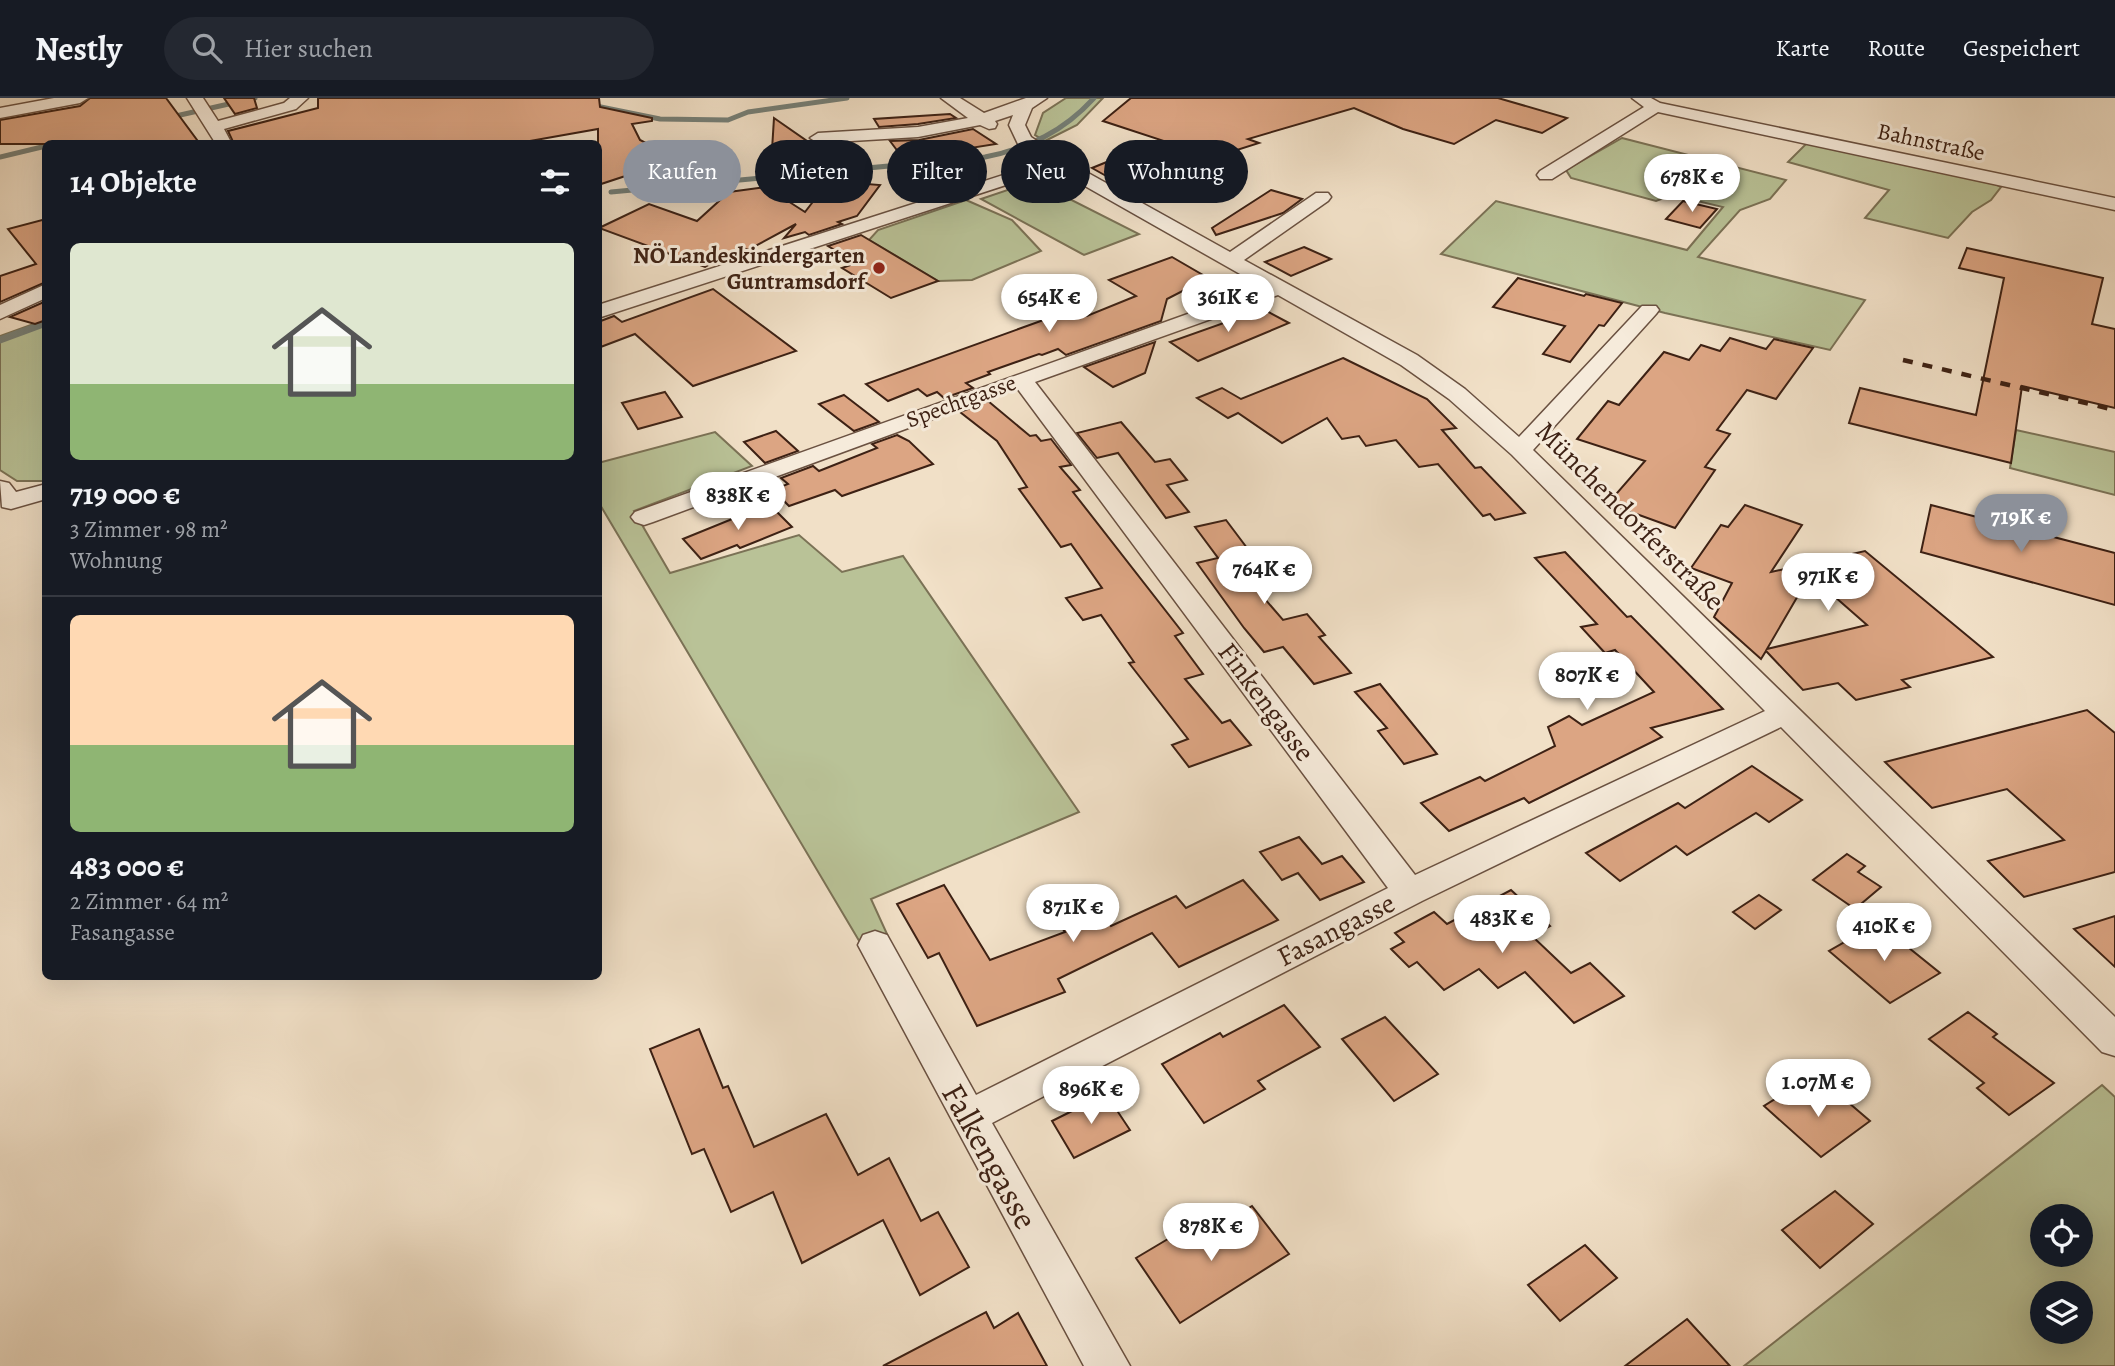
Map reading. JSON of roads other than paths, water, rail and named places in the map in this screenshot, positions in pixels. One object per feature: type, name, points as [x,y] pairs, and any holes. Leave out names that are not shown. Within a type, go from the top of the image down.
[{"type":"street","points":[[0,113],[80,98]]},
{"type":"street","points":[[220,125],[290,106],[300,98]]},
{"type":"street","name":"Münchendorferstraße","points":[[949,98],[981,120],[1022,140]]},
{"type":"street","points":[[818,138],[918,132],[981,120],[1032,102]]},
{"type":"street","points":[[1029,140],[1017,125],[1032,102]]},
{"type":"street","points":[[1546,175],[1648,103]]},
{"type":"street","name":"Bahnstraße","points":[[1648,103],[2115,204]]},
{"type":"street","points":[[200,106],[220,125],[223,140]]},
{"type":"street","points":[[602,310],[1001,159]]},
{"type":"street","name":"Münchendorferstraße","points":[[1090,178],[1409,360],[1457,394],[1520,450],[2115,1041]]},
{"type":"street","points":[[1231,260],[1322,197]]},
{"type":"street","name":"Spechtgasse","points":[[644,517],[1279,288]]},
{"type":"street","points":[[0,313],[42,292]]},
{"type":"street","points":[[1520,450],[1649,310]]},
{"type":"street","name":"Finkengasse","points":[[1021,379],[1410,892]]},
{"type":"street","points":[[6,495],[42,491]]},
{"type":"street","name":"Fasangasse","points":[[968,1118],[1410,892],[1785,713]]},
{"type":"street","name":"Falkengasse","points":[[875,944],[968,1118],[1108,1366]]},
{"type":"waterway","points":[[167,118],[255,98]]},
{"type":"waterway","points":[[579,98],[591,105],[660,119],[728,120],[748,112],[847,98]]},
{"type":"waterway","points":[[611,192],[985,157],[1016,149],[1058,129],[1094,98]]},
{"type":"waterway","points":[[0,157],[42,147]]},
{"type":"waterway","points":[[0,340],[42,324]]},
{"type":"railway","points":[[1903,360],[2115,410]]},
{"type":"place","name":"NÖ Landeskindergarten Guntramsdorf","points":[[879,268]]}]
